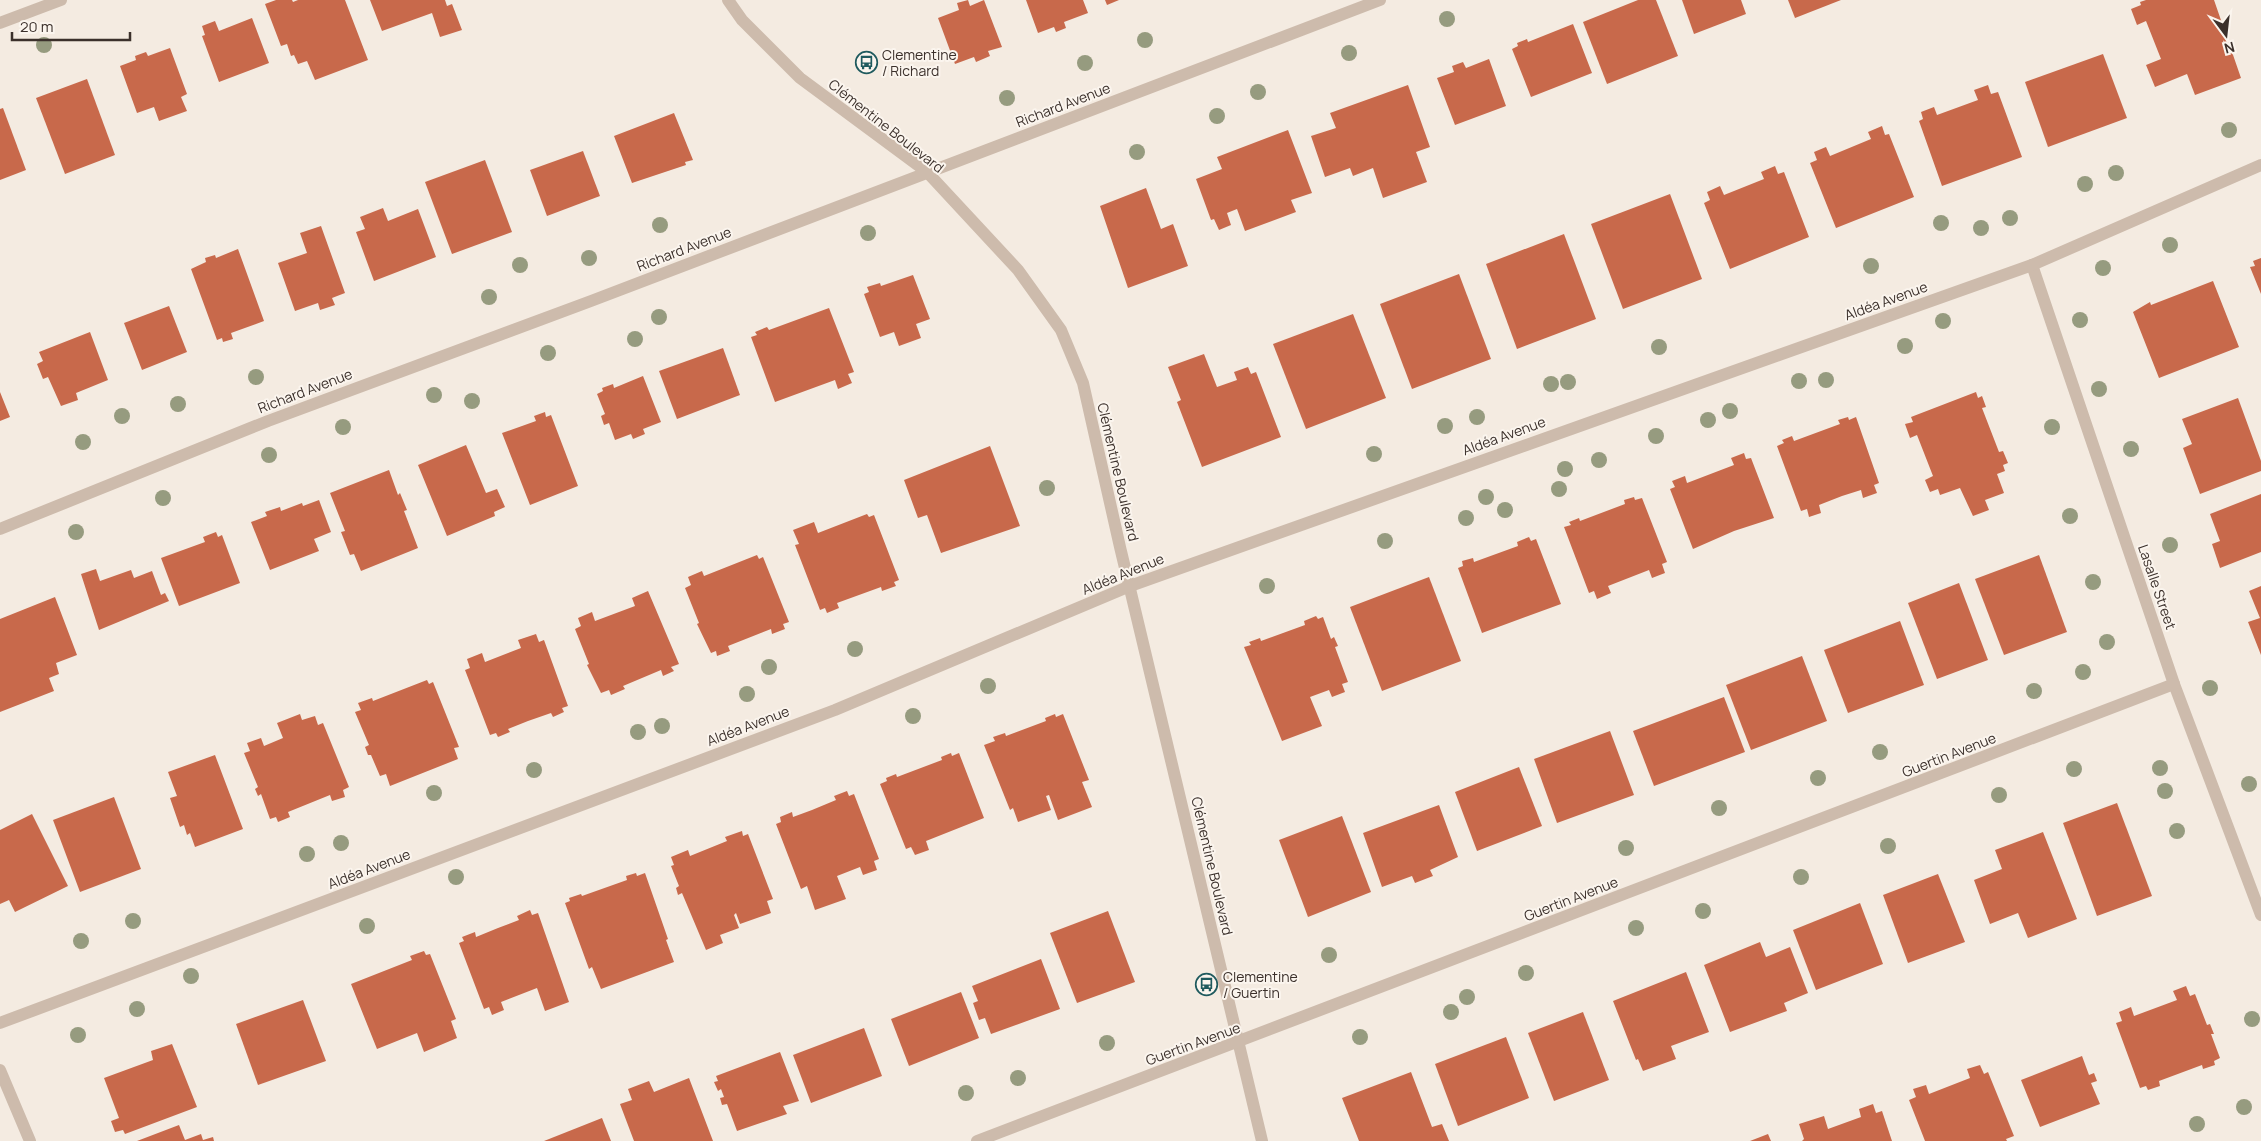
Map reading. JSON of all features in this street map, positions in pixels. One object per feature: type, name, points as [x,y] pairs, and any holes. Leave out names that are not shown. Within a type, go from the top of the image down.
[{"type":"street","points":[[0,23],[61,0]]},
{"type":"street","name":"Clémentine Boulevard","points":[[728,0],[742,20],[800,78],[927,172],[1018,270],[1061,330],[1083,383],[1262,1141]]},
{"type":"street","name":"Richard Avenue","points":[[0,529],[268,421],[1380,0]]},
{"type":"street","name":"Aldéa Avenue","points":[[0,1023],[835,710],[1130,586],[2032,265],[2261,165]]},
{"type":"street","name":"Lasalle Street","points":[[2032,265],[2174,684],[2261,915]]},
{"type":"street","name":"Guertin Avenue","points":[[978,1141],[2174,684]]},
{"type":"street","points":[[0,1070],[30,1141]]},
{"type":"building","points":[[276,0],[292,0],[293,2],[298,0],[345,0],[368,60],[315,80],[307,61],[298,64],[294,55],[291,56],[287,44],[281,46],[265,4]]},
{"type":"building","points":[[370,0],[445,0],[447,6],[452,4],[462,30],[440,37],[432,13],[382,31]]},
{"type":"building","points":[[968,0],[970,6],[984,0],[1002,47],[988,51],[990,56],[976,62],[974,57],[955,64],[938,18],[959,10],[957,3]]},
{"type":"building","points":[[1026,0],[1083,0],[1088,13],[1064,22],[1066,28],[1056,32],[1054,27],[1038,33]]},
{"type":"building","points":[[1105,0],[1119,0],[1107,5]]},
{"type":"building","points":[[1638,0],[1656,0],[1678,56],[1607,84],[1583,22]]},
{"type":"building","points":[[1682,0],[1741,0],[1746,14],[1694,34]]},
{"type":"building","points":[[1788,0],[1841,0],[1795,18]]},
{"type":"building","points":[[2146,0],[2214,0],[2241,78],[2195,95],[2187,74],[2155,87],[2146,65],[2161,59],[2146,21],[2137,25],[2131,9],[2141,5],[2140,2]]},
{"type":"building","points":[[252,18],[269,63],[219,82],[202,36],[205,35],[202,26],[215,21],[219,31]]},
{"type":"building","points":[[1573,24],[1592,73],[1531,97],[1512,49],[1518,46],[1517,43],[1527,39],[1528,42]]},
{"type":"building","points":[[170,48],[187,94],[181,97],[187,111],[159,121],[154,107],[137,113],[120,66],[136,60],[135,56],[146,52],[148,56]]},
{"type":"building","points":[[2103,54],[2127,118],[2048,147],[2025,82]]},
{"type":"building","points":[[1489,59],[1506,106],[1455,125],[1437,78],[1454,72],[1452,66],[1463,62],[1466,68]]},
{"type":"building","points":[[87,79],[115,155],[65,174],[36,98]]},
{"type":"building","points":[[1408,85],[1430,147],[1416,152],[1427,182],[1383,198],[1373,168],[1353,176],[1350,168],[1325,177],[1311,136],[1336,128],[1330,113]]},
{"type":"building","points":[[1988,85],[1991,94],[1998,92],[2022,157],[1942,186],[1919,121],[1923,119],[1921,112],[1934,107],[1937,115],[1978,100],[1974,90]]},
{"type":"building","points":[[3,108],[26,170],[0,180],[0,109]]},
{"type":"building","points":[[674,113],[693,160],[685,162],[686,165],[632,183],[614,136]]},
{"type":"building","points":[[1882,126],[1885,135],[1889,134],[1914,197],[1836,228],[1810,163],[1817,160],[1814,152],[1826,147],[1830,156],[1871,139],[1868,132]]},
{"type":"building","points":[[1288,130],[1312,193],[1291,200],[1296,212],[1245,231],[1237,209],[1227,213],[1231,225],[1219,230],[1214,219],[1211,220],[1196,179],[1222,169],[1217,157]]},
{"type":"building","points":[[583,151],[600,196],[547,216],[530,170]]},
{"type":"building","points":[[485,160],[512,232],[452,254],[425,182]]},
{"type":"building","points":[[1775,166],[1778,174],[1784,172],[1809,237],[1730,269],[1704,203],[1710,200],[1707,192],[1720,186],[1724,195],[1764,179],[1761,172]]},
{"type":"building","points":[[1146,188],[1161,229],[1173,224],[1188,266],[1128,288],[1100,206]]},
{"type":"building","points":[[1670,194],[1702,279],[1623,309],[1591,224]]},
{"type":"building","points":[[383,208],[388,221],[418,209],[436,257],[374,281],[356,232],[365,229],[360,217]]},
{"type":"building","points":[[321,226],[345,293],[332,298],[335,305],[320,310],[318,303],[295,311],[278,263],[307,253],[300,233]]},
{"type":"building","points":[[1564,234],[1596,319],[1517,349],[1486,264]]},
{"type":"building","points":[[238,249],[264,321],[231,333],[233,339],[223,342],[222,338],[217,340],[191,269],[206,262],[205,258],[215,255],[216,258]]},
{"type":"building","points":[[2261,258],[2261,294],[2250,267],[2255,266],[2253,261]]},
{"type":"building","points":[[1459,274],[1491,359],[1412,389],[1380,304]]},
{"type":"building","points":[[913,275],[930,319],[916,324],[921,338],[899,346],[894,332],[880,337],[864,294],[869,292],[867,287],[880,283],[881,286]]},
{"type":"building","points":[[2213,281],[2239,347],[2159,378],[2133,312],[2150,302],[2151,305]]},
{"type":"building","points":[[169,306],[187,352],[142,370],[124,323]]},
{"type":"building","points":[[829,308],[854,372],[848,374],[852,383],[838,389],[835,380],[775,402],[751,337],[757,335],[755,332],[767,327],[769,330]]},
{"type":"building","points":[[1353,314],[1386,398],[1306,429],[1273,344]]},
{"type":"building","points":[[90,332],[108,380],[76,393],[78,400],[61,406],[48,377],[43,379],[37,364],[43,361],[39,352]]},
{"type":"building","points":[[723,348],[740,395],[677,419],[659,371]]},
{"type":"building","points":[[1204,354],[1217,387],[1237,380],[1234,372],[1248,367],[1251,374],[1256,372],[1281,437],[1202,467],[1177,402],[1181,400],[1168,367]]},
{"type":"building","points":[[643,376],[661,422],[643,429],[645,434],[633,439],[631,434],[615,440],[609,423],[604,425],[601,416],[605,414],[597,394],[603,391],[602,388],[613,384],[614,388]]},
{"type":"building","points":[[0,392],[10,417],[0,421]]},
{"type":"building","points":[[1976,392],[1978,398],[1982,396],[1986,407],[1982,408],[1999,452],[2003,451],[2008,463],[2003,465],[2005,471],[1997,474],[2004,493],[1985,500],[1989,510],[1973,516],[1960,488],[1940,495],[1938,489],[1930,492],[1925,480],[1933,476],[1917,435],[1910,438],[1905,424],[1913,422],[1911,417]]},
{"type":"building","points":[[2238,398],[2261,461],[2261,471],[2200,494],[2183,448],[2192,444],[2182,419]]},
{"type":"building","points":[[545,412],[546,417],[551,415],[578,486],[530,505],[502,433],[536,421],[534,416]]},
{"type":"building","points":[[1848,417],[1849,420],[1856,417],[1879,483],[1874,485],[1877,493],[1863,498],[1861,490],[1842,496],[1819,505],[1821,513],[1809,517],[1807,509],[1801,511],[1777,446],[1784,443],[1782,440],[1792,436],[1794,441],[1840,424],[1838,420]]},
{"type":"building","points":[[466,445],[486,493],[497,489],[505,507],[494,512],[495,516],[447,536],[418,465]]},
{"type":"building","points":[[990,446],[1020,526],[941,553],[927,515],[918,518],[904,480]]},
{"type":"building","points":[[1744,453],[1746,459],[1751,458],[1774,518],[1734,531],[1693,549],[1670,489],[1675,487],[1672,481],[1685,476],[1687,483],[1734,465],[1731,458]]},
{"type":"building","points":[[389,470],[398,495],[400,493],[407,510],[404,511],[418,548],[361,571],[354,554],[350,555],[341,532],[345,531],[330,493]]},
{"type":"building","points":[[2261,494],[2261,552],[2220,568],[2212,544],[2220,541],[2210,514]]},
{"type":"building","points":[[1634,497],[1635,500],[1642,498],[1667,562],[1662,564],[1665,573],[1652,578],[1649,570],[1608,586],[1611,593],[1597,599],[1594,591],[1589,593],[1564,527],[1571,525],[1569,522],[1579,518],[1580,521],[1625,504],[1624,500]]},
{"type":"building","points":[[319,500],[331,532],[314,539],[319,551],[270,570],[251,522],[267,516],[265,512],[280,507],[281,511],[302,503],[303,506]]},
{"type":"building","points":[[867,514],[869,517],[874,515],[899,580],[894,582],[896,586],[882,591],[881,587],[837,603],[839,608],[827,613],[825,608],[820,610],[795,545],[799,544],[793,530],[814,522],[818,533]]},
{"type":"building","points":[[216,532],[218,537],[222,535],[240,583],[179,606],[161,558],[205,542],[203,537]]},
{"type":"building","points":[[1529,537],[1531,541],[1536,539],[1561,604],[1482,633],[1458,568],[1463,566],[1462,561],[1473,558],[1474,562],[1518,546],[1517,542]]},
{"type":"building","points":[[757,555],[759,559],[763,557],[789,622],[783,624],[785,629],[772,634],[771,629],[728,646],[730,651],[717,656],[716,651],[711,653],[697,624],[699,623],[685,588],[691,585],[688,577],[702,571],[704,576]]},
{"type":"building","points":[[2039,555],[2067,632],[2004,655],[1975,579]]},
{"type":"building","points":[[96,569],[100,581],[131,570],[134,578],[152,571],[161,595],[165,593],[169,601],[99,630],[81,574]]},
{"type":"building","points":[[1429,577],[1461,661],[1382,691],[1350,607]]},
{"type":"building","points":[[1959,583],[1988,660],[1937,679],[1908,603]]},
{"type":"building","points":[[2261,586],[2261,655],[2248,622],[2260,618],[2249,591]]},
{"type":"building","points":[[648,591],[679,664],[671,667],[674,671],[663,676],[661,670],[623,686],[625,689],[611,695],[609,690],[601,693],[587,665],[589,664],[575,629],[581,626],[578,618],[592,612],[595,621],[635,606],[632,598]]},
{"type":"building","points":[[55,597],[77,655],[56,663],[59,674],[49,678],[54,691],[0,712],[0,619]]},
{"type":"building","points":[[1316,616],[1318,619],[1323,617],[1331,639],[1334,637],[1338,646],[1335,647],[1348,682],[1342,684],[1345,692],[1332,697],[1329,690],[1310,697],[1322,726],[1282,741],[1244,647],[1251,645],[1249,642],[1260,638],[1261,641],[1305,625],[1304,621]]},
{"type":"building","points":[[1900,621],[1924,685],[1848,713],[1824,650]]},
{"type":"building","points":[[536,634],[539,642],[544,640],[568,706],[562,708],[564,712],[553,717],[551,713],[508,729],[510,732],[498,737],[496,733],[490,735],[465,670],[470,668],[467,659],[482,653],[485,662],[521,648],[518,640]]},
{"type":"building","points":[[1802,656],[1827,721],[1751,750],[1726,685]]},
{"type":"building","points":[[427,680],[429,684],[433,682],[459,747],[454,748],[458,759],[390,786],[386,774],[380,776],[371,755],[368,755],[365,747],[369,745],[355,712],[361,710],[358,703],[372,698],[373,701]]},
{"type":"building","points":[[1724,697],[1745,752],[1654,786],[1633,731]]},
{"type":"building","points":[[300,714],[302,720],[315,716],[318,725],[323,723],[349,787],[343,790],[345,797],[332,801],[330,795],[288,812],[290,817],[278,822],[276,817],[270,819],[261,794],[258,796],[255,789],[258,787],[244,753],[250,751],[247,743],[261,738],[264,746],[283,738],[277,723]]},
{"type":"building","points":[[1055,714],[1056,717],[1063,714],[1089,780],[1082,782],[1092,807],[1058,820],[1049,795],[1046,796],[1051,810],[1018,822],[1013,808],[1010,810],[984,745],[995,741],[993,737],[1005,733],[1006,736],[1046,721],[1045,718]]},
{"type":"building","points":[[1610,731],[1634,795],[1557,823],[1534,759]]},
{"type":"building","points":[[951,753],[952,756],[959,753],[984,818],[926,841],[929,850],[915,855],[911,847],[906,849],[880,784],[887,781],[886,778],[896,774],[897,777],[942,760],[941,757]]},
{"type":"building","points":[[215,755],[243,829],[195,847],[190,833],[187,835],[184,825],[180,827],[170,798],[177,796],[168,772]]},
{"type":"building","points":[[1519,767],[1542,826],[1477,851],[1455,792]]},
{"type":"building","points":[[847,791],[849,796],[854,794],[879,859],[874,861],[877,870],[863,875],[860,867],[837,876],[846,899],[815,910],[807,886],[801,889],[776,824],[781,822],[780,817],[792,812],[793,817],[812,810],[836,800],[834,796]]},
{"type":"building","points":[[114,797],[141,869],[80,892],[53,820]]},
{"type":"building","points":[[2117,803],[2152,896],[2097,916],[2063,823]]},
{"type":"building","points":[[1439,805],[1458,857],[1430,870],[1433,876],[1415,883],[1412,876],[1382,887],[1363,833]]},
{"type":"building","points":[[32,814],[68,886],[15,912],[9,900],[0,904],[0,830]]},
{"type":"building","points":[[1342,816],[1371,892],[1308,917],[1279,840]]},
{"type":"building","points":[[742,831],[743,836],[748,834],[773,899],[767,901],[771,913],[740,924],[736,913],[734,915],[739,928],[720,935],[723,943],[706,950],[682,893],[678,895],[676,888],[679,886],[671,866],[674,865],[671,857],[688,850],[690,856],[727,841],[725,837]]},
{"type":"building","points":[[2043,832],[2077,919],[2028,938],[2018,913],[1990,924],[1974,880],[2002,869],[1995,850]]},
{"type":"building","points":[[636,873],[637,876],[645,873],[674,962],[601,989],[592,967],[589,969],[565,903],[570,901],[569,898],[581,894],[582,896],[627,880],[626,876]]},
{"type":"building","points":[[1938,874],[1965,942],[1908,963],[1883,895]]},
{"type":"building","points":[[1860,903],[1883,964],[1816,990],[1793,930]]},
{"type":"building","points":[[530,910],[532,915],[538,913],[569,1002],[545,1011],[537,988],[501,1002],[504,1010],[492,1015],[489,1007],[484,1009],[459,943],[464,941],[462,937],[475,932],[476,937],[519,920],[517,916]]},
{"type":"building","points":[[1108,911],[1135,982],[1077,1003],[1050,933]]},
{"type":"building","points":[[1760,942],[1766,957],[1790,947],[1808,993],[1784,1003],[1787,1011],[1730,1032],[1704,965]]},
{"type":"building","points":[[424,951],[426,955],[430,954],[456,1019],[451,1021],[457,1038],[424,1052],[417,1033],[377,1049],[351,984],[412,960],[410,956]]},
{"type":"building","points":[[1041,959],[1060,1009],[991,1034],[985,1018],[979,1020],[973,1003],[978,1001],[972,986]]},
{"type":"building","points":[[1686,972],[1709,1032],[1671,1046],[1676,1059],[1643,1071],[1638,1059],[1636,1060],[1613,1001]]},
{"type":"building","points":[[2186,986],[2190,996],[2195,994],[2207,1025],[2210,1024],[2214,1034],[2211,1034],[2220,1058],[2214,1061],[2215,1065],[2203,1069],[2202,1065],[2159,1081],[2160,1086],[2148,1090],[2146,1086],[2140,1088],[2116,1023],[2122,1021],[2119,1012],[2131,1007],[2134,1016],[2177,1000],[2173,991]]},
{"type":"building","points":[[961,992],[979,1038],[909,1066],[891,1019]]},
{"type":"building","points":[[303,1000],[326,1061],[258,1085],[236,1024]]},
{"type":"building","points":[[1583,1012],[1609,1080],[1554,1101],[1528,1033]]},
{"type":"building","points":[[864,1028],[882,1076],[811,1103],[793,1055]]},
{"type":"building","points":[[1506,1037],[1529,1098],[1458,1126],[1435,1064]]},
{"type":"building","points":[[172,1044],[197,1107],[125,1134],[123,1130],[115,1132],[111,1121],[119,1118],[104,1078],[153,1060],[151,1051]]},
{"type":"building","points":[[780,1052],[799,1101],[783,1106],[787,1114],[737,1131],[727,1104],[722,1105],[720,1098],[724,1097],[721,1089],[718,1091],[714,1082],[718,1081],[716,1076]]},
{"type":"building","points":[[2082,1056],[2089,1075],[2094,1073],[2097,1081],[2091,1083],[2100,1104],[2040,1127],[2021,1080]]},
{"type":"building","points":[[1980,1065],[1984,1074],[1988,1072],[2014,1136],[2006,1139],[2007,1141],[1925,1141],[1909,1100],[1916,1097],[1913,1089],[1926,1085],[1929,1094],[1970,1078],[1967,1069]]},
{"type":"building","points":[[1411,1072],[1432,1127],[1442,1124],[1449,1141],[1359,1141],[1342,1098]]},
{"type":"building","points":[[689,1078],[713,1141],[634,1141],[620,1104],[632,1100],[628,1089],[649,1081],[654,1092]]},
{"type":"building","points":[[1873,1104],[1876,1113],[1882,1111],[1892,1141],[1802,1141],[1804,1139],[1799,1124],[1824,1116],[1828,1129],[1861,1117],[1859,1109]]},
{"type":"building","points":[[602,1118],[611,1141],[544,1141]]},
{"type":"building","points":[[179,1125],[185,1140],[201,1134],[203,1140],[213,1137],[214,1141],[137,1141]]},
{"type":"building","points":[[1768,1134],[1771,1141],[1750,1141]]},
{"type":"place","name":"Clementine / Richard","points":[[866,63]]},
{"type":"place","name":"Clementine / Guertin","points":[[1207,985]]}]
